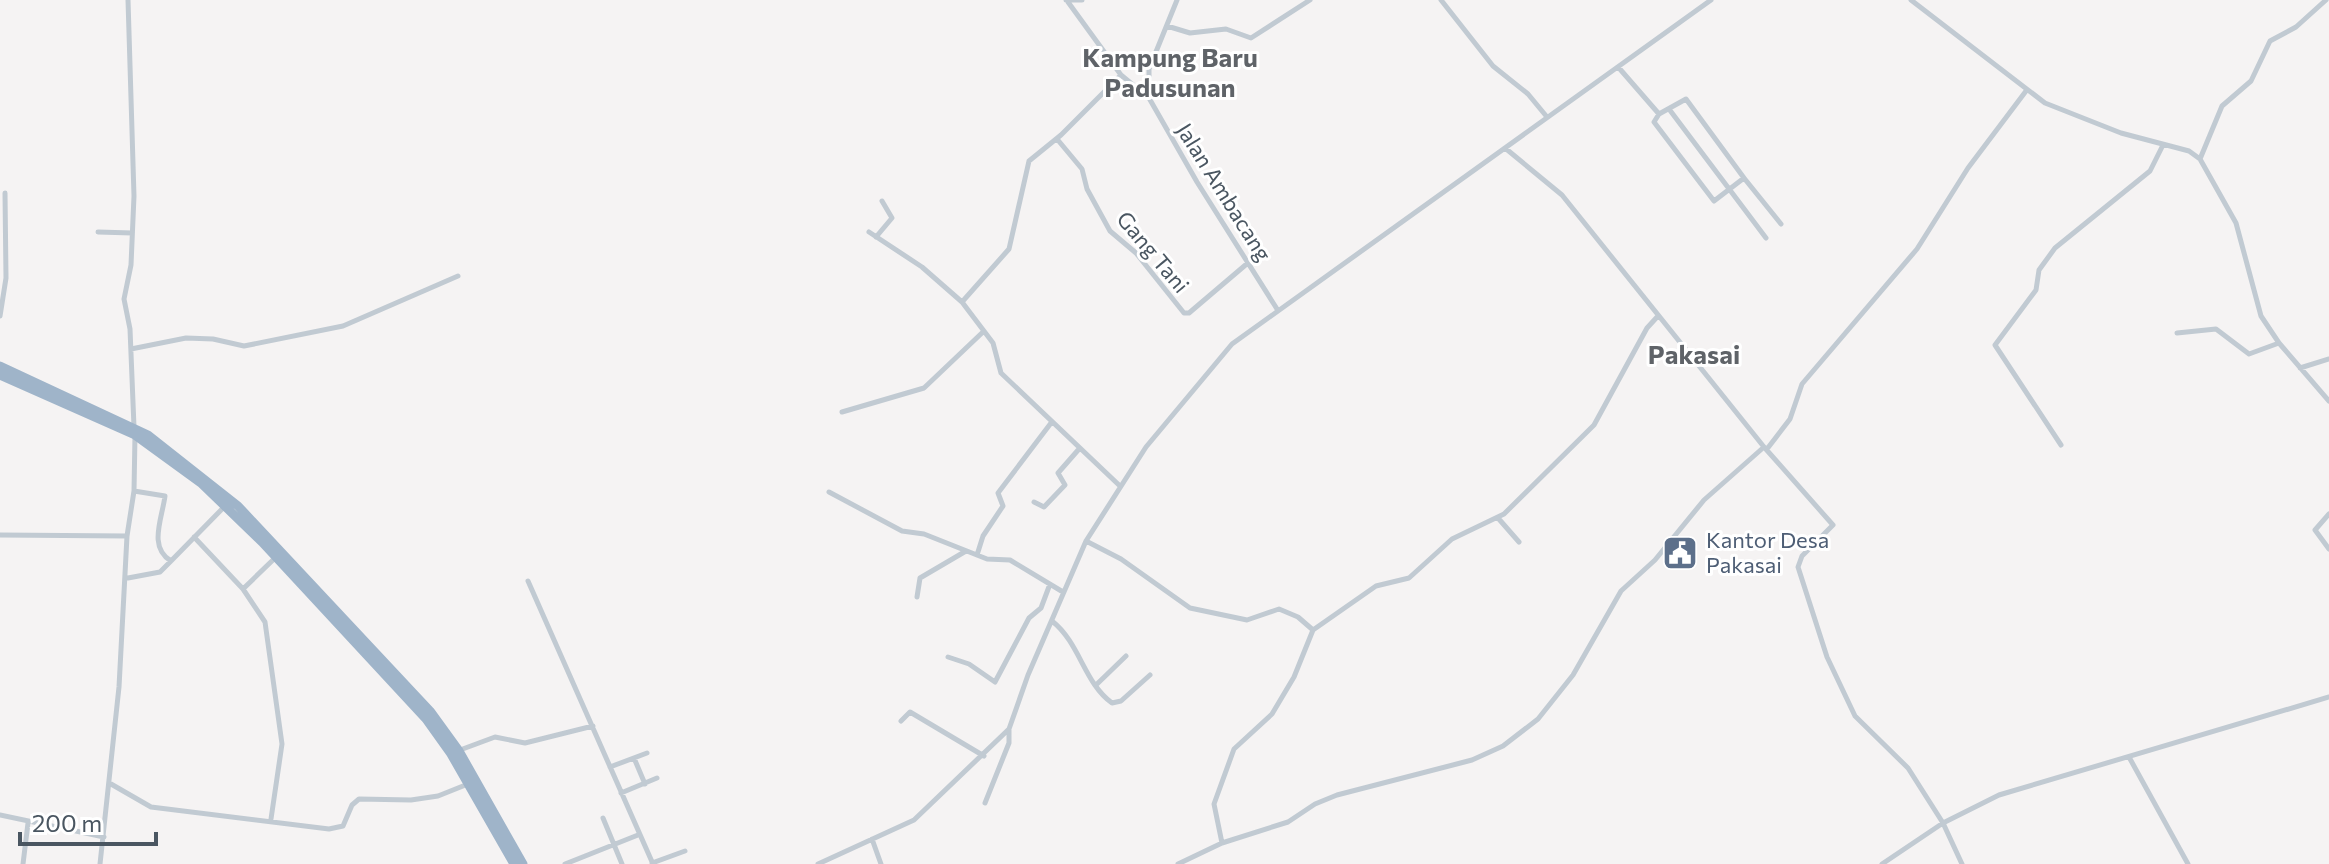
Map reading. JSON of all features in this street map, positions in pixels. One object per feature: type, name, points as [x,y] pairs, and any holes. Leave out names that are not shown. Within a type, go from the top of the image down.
[{"type":"highway","points":[[0,366],[28,383],[135,431],[204,480],[352,631],[455,752],[523,864]]},
{"type":"highway","points":[[0,375],[28,383]]},
{"type":"highway","points":[[204,480],[225,506],[352,631]]},
{"type":"highway","points":[[455,752],[468,784],[514,864]]},
{"type":"street","points":[[100,864],[111,784],[128,578],[127,536],[134,491],[131,349],[124,299],[131,265],[132,233],[133,85],[128,0]]},
{"type":"street","points":[[1067,1],[1082,0]]},
{"type":"street","points":[[1149,98],[1149,69],[1177,0]]},
{"type":"street","points":[[1167,26],[1190,33],[1226,29],[1251,38],[1310,0]]},
{"type":"street","points":[[1441,0],[1493,66],[1528,94],[1547,117]]},
{"type":"street","points":[[818,864],[926,811],[1009,729],[1086,541],[1146,447],[1216,362],[1277,309],[1711,0]]},
{"type":"street","points":[[1911,0],[2026,91],[2097,125],[2191,152],[2200,159],[2235,220],[2257,308],[2279,343],[2329,401]]},
{"type":"street","points":[[2200,159],[2220,110],[2230,96],[2251,81],[2270,41],[2296,27],[2326,0]]},
{"type":"street","points":[[1067,1],[1121,75],[1149,98]]},
{"type":"street","points":[[1619,68],[1659,114]]},
{"type":"street","points":[[962,302],[1004,256],[1012,240],[1029,161],[1057,139],[1121,75]]},
{"type":"street","points":[[1178,864],[1222,843],[1288,822],[1337,795],[1479,758],[1503,746],[1538,719],[1573,675],[1621,591],[1655,560],[1704,500],[1765,448],[1790,419],[1802,384],[1917,249],[1968,168],[2026,91]]},
{"type":"street","name":"Jalan Ambacang","points":[[1149,98],[1197,182],[1277,309]]},
{"type":"street","points":[[1744,178],[1714,201],[1654,122],[1659,114],[1686,99],[1781,224]]},
{"type":"street","points":[[1669,109],[1766,238]]},
{"type":"street","name":"Gang Tani","points":[[1057,139],[1082,169],[1089,193],[1110,231],[1136,253],[1184,313],[1189,313],[1249,262]]},
{"type":"street","points":[[2061,445],[1995,345],[2036,290],[2039,270],[2055,248],[2150,171],[2163,145]]},
{"type":"street","points":[[1505,148],[1562,195],[1765,448],[1833,525],[1802,556],[1798,567],[1827,657],[1849,704],[1866,731],[1908,768],[1943,823],[1962,864]]},
{"type":"street","points":[[0,316],[6,278],[5,193]]},
{"type":"street","points":[[876,237],[892,218],[882,201]]},
{"type":"street","points":[[98,232],[132,233]]},
{"type":"street","points":[[869,232],[922,267],[962,302],[993,343],[1001,373],[1120,486]]},
{"type":"street","points":[[131,349],[186,338],[213,339],[244,346],[343,326],[422,295],[458,276]]},
{"type":"street","points":[[1222,843],[1214,804],[1234,749],[1272,714],[1294,677],[1313,630],[1376,586],[1409,578],[1452,539],[1498,518],[1594,425],[1658,316]]},
{"type":"street","points":[[2177,333],[2216,329],[2249,354],[2279,343]]},
{"type":"street","points":[[842,412],[924,388],[984,331]]},
{"type":"street","points":[[2300,368],[2329,359]]},
{"type":"street","points":[[977,555],[983,536],[1003,506],[998,493],[1051,423]]},
{"type":"street","points":[[1034,502],[1044,507],[1065,485],[1058,473],[1079,449]]},
{"type":"street","points":[[134,491],[165,496],[157,549],[171,561]]},
{"type":"street","points":[[829,492],[902,531],[924,534],[977,555],[1008,559],[1063,592]]},
{"type":"street","points":[[128,578],[157,573],[225,506]]},
{"type":"street","points":[[2329,514],[2315,530],[2329,549]]},
{"type":"street","points":[[1498,518],[1519,542]]},
{"type":"street","points":[[0,535],[127,536]]},
{"type":"street","points":[[194,537],[243,589],[263,616],[274,669],[282,753],[271,819]]},
{"type":"street","points":[[1086,541],[1121,559],[1190,608],[1247,620],[1279,609],[1298,617],[1313,630]]},
{"type":"street","points":[[917,597],[920,578],[966,551]]},
{"type":"street","points":[[243,589],[276,557]]},
{"type":"street","points":[[528,581],[652,864],[685,851]]},
{"type":"street","points":[[948,657],[969,664],[995,682],[1029,618],[1041,608],[1050,584]]},
{"type":"street","points":[[1052,621],[1072,640],[1096,685],[1116,704],[1150,675]]},
{"type":"street","points":[[1096,685],[1126,656]]},
{"type":"street","points":[[1882,864],[1943,823],[1999,795],[2329,697]]},
{"type":"street","points":[[901,721],[910,712],[984,756]]},
{"type":"street","points":[[455,752],[495,737],[525,743],[593,726]]},
{"type":"street","points":[[985,803],[1009,743],[1009,729]]},
{"type":"street","points":[[610,767],[647,753]]},
{"type":"street","points":[[2129,757],[2188,864]]},
{"type":"street","points":[[634,758],[645,784]]},
{"type":"street","points":[[621,793],[657,778]]},
{"type":"street","points":[[111,784],[151,807],[337,828],[346,823],[352,805],[359,799],[411,800],[438,796],[468,784]]},
{"type":"street","points":[[0,815],[104,837]]},
{"type":"street","points":[[603,818],[622,864]]},
{"type":"street","points":[[23,864],[28,823]]},
{"type":"street","points":[[565,864],[638,835]]},
{"type":"street","points":[[872,839],[881,864]]},
{"type":"street","points":[[588,854],[591,864]]},
{"type":"place","name":"Kantor Desa Pakasai","points":[[1680,553]]},
{"type":"district","name":"Kampung Baru Padusunan","points":[[1170,73]]},
{"type":"district","name":"Pakasai","points":[[1694,355]]}]
